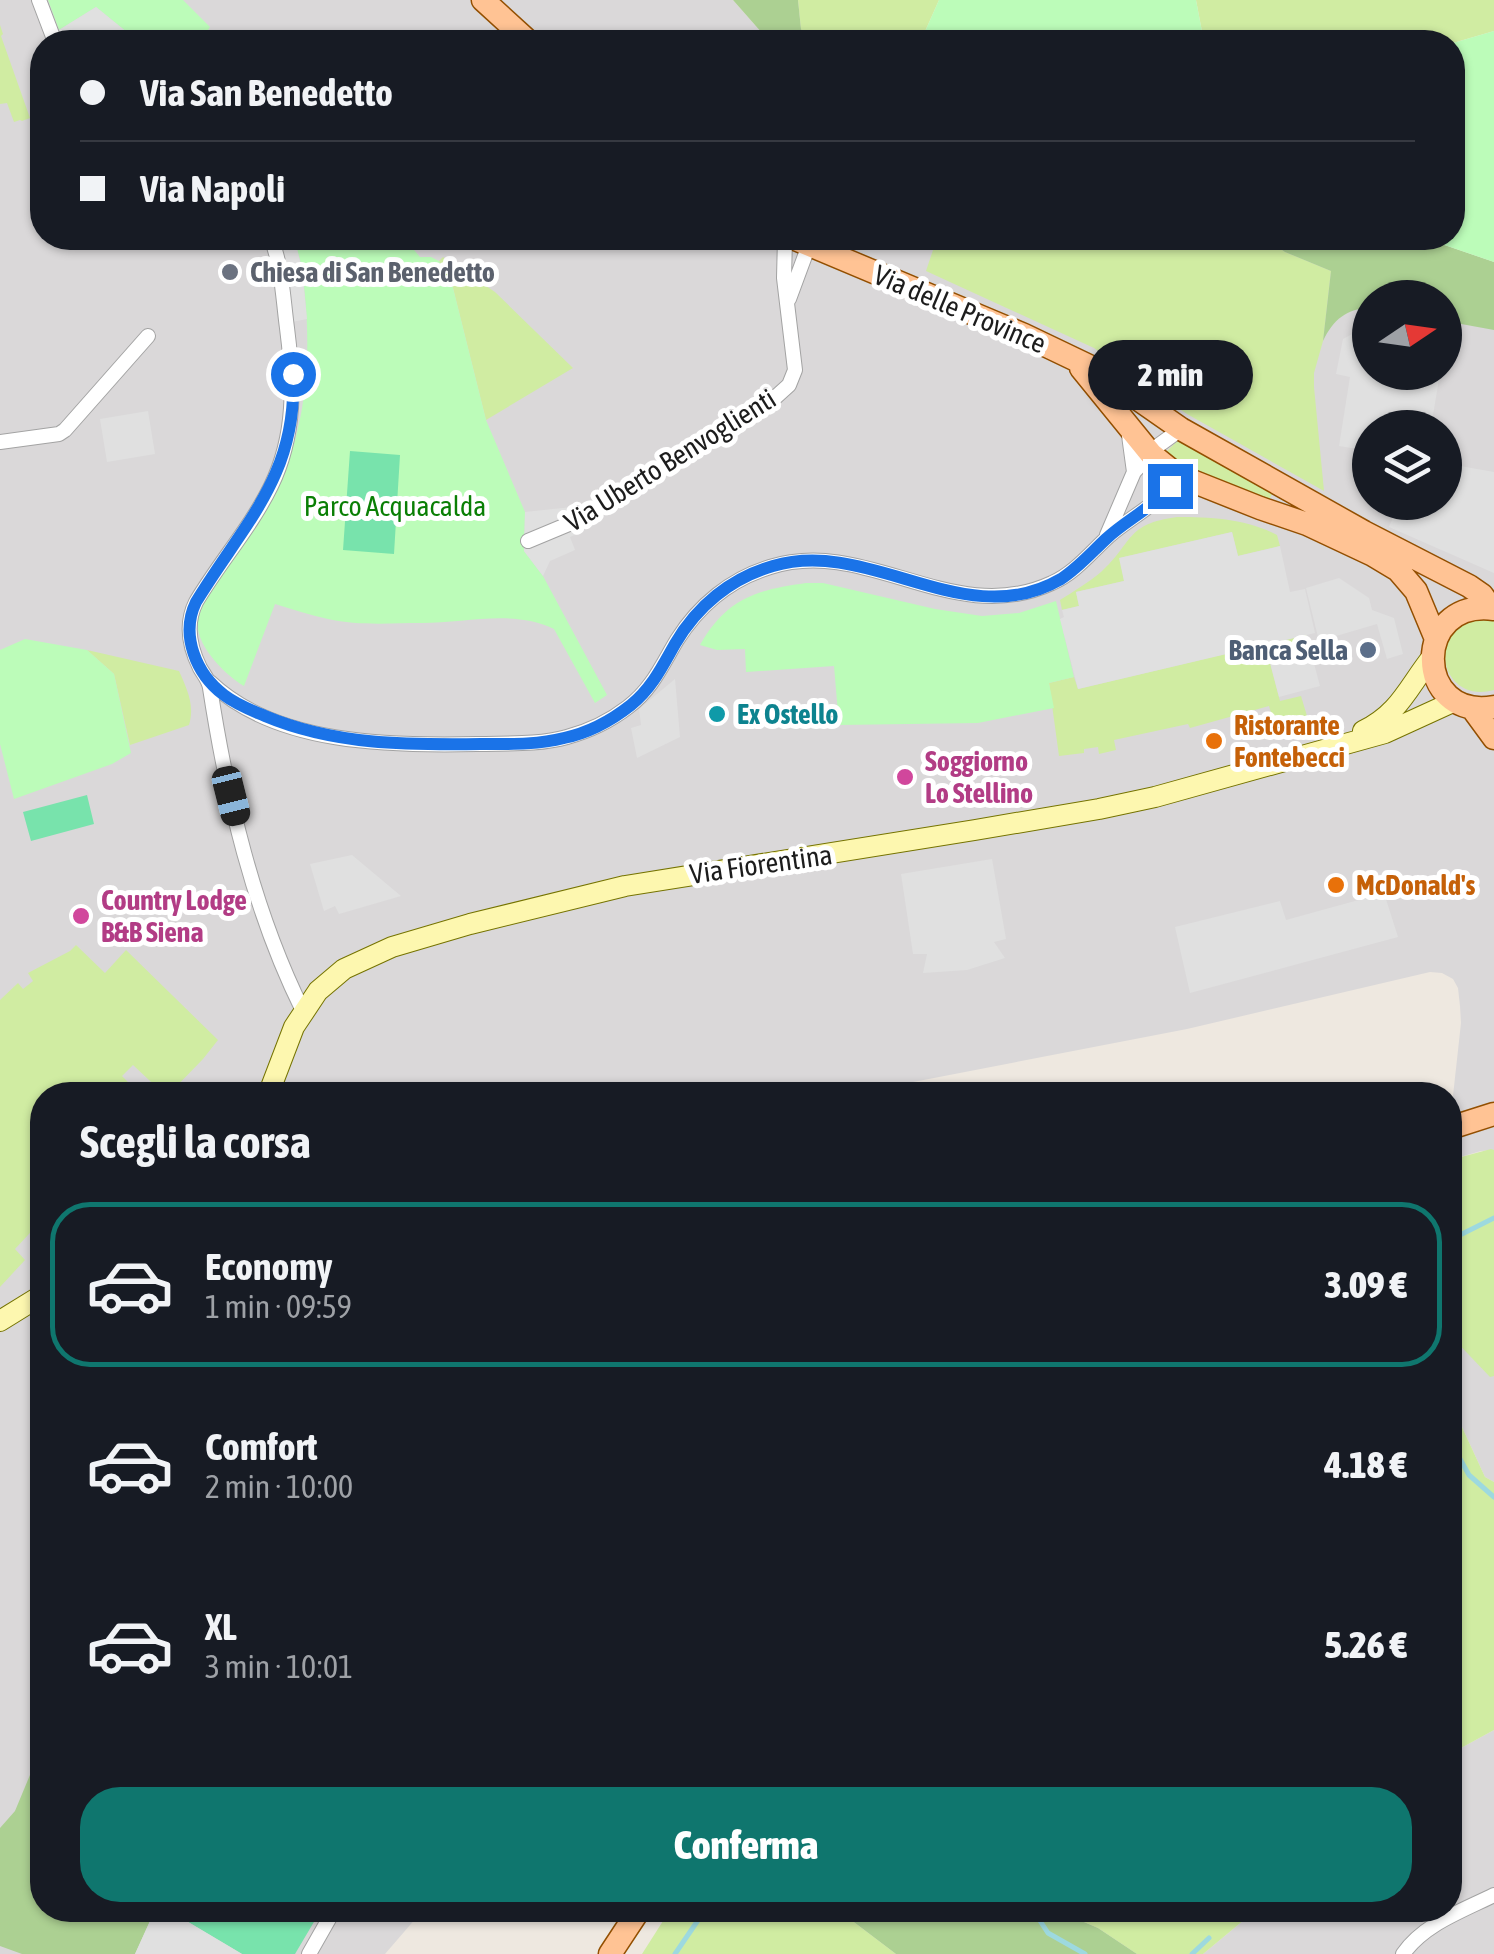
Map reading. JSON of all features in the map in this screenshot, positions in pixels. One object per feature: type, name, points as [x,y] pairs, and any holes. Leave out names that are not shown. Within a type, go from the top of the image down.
[{"type":"main road","points":[[483,0],[517,30]]},
{"type":"main road","name":"Via delle Province","points":[[823,250],[1024,334],[1103,373],[1181,430],[1469,586],[1492,609]]},
{"type":"main road","name":"Via delle Province","points":[[1072,357],[1150,454],[1177,475],[1307,524],[1391,565],[1406,577],[1416,591],[1434,648]]},
{"type":"main road","name":"Via Fiorentina","points":[[1330,746],[1385,718],[1398,706],[1434,648],[1440,631],[1454,617],[1473,609],[1492,609]]},
{"type":"main road","points":[[1434,648],[1436,678],[1474,705],[1494,738]]},
{"type":"main road","name":"Via Fiorentina","points":[[273,1082],[303,1011],[327,982],[364,958],[419,939],[655,880],[1099,809],[1178,792],[1474,705]]},
{"type":"main road","points":[[1462,1124],[1494,1114]]},
{"type":"main road","points":[[0,1321],[30,1303]]},
{"type":"main road","points":[[610,1954],[631,1922]]},
{"type":"street","points":[[40,0],[51,30]]},
{"type":"street","points":[[274,250],[293,374],[292,413],[284,453],[272,485],[192,611],[191,644],[210,682],[227,697],[245,708],[333,738],[397,744],[508,744],[561,739],[594,728],[630,706],[654,681],[705,605],[730,586],[762,570],[794,561],[828,560],[958,594],[985,597],[1030,590],[1052,583],[1074,569],[1158,500],[1177,475]]},
{"type":"street","name":"Via Uberto Benvoglienti","points":[[528,542],[576,521],[782,394],[793,377],[795,364],[784,278],[785,250]]},
{"type":"street","name":"Via Uberto Benvoglienti","points":[[788,304],[799,250]]},
{"type":"street","points":[[0,442],[62,432],[148,336]]},
{"type":"street","points":[[1127,426],[1134,472]]},
{"type":"street","points":[[1105,540],[1134,472],[1181,430]]},
{"type":"street","points":[[210,682],[218,742],[263,918],[303,1011]]},
{"type":"street","points":[[1462,1912],[1494,1896]]},
{"type":"street","points":[[309,1954],[327,1922]]},
{"type":"street","points":[[1404,1954],[1416,1938],[1442,1922]]},
{"type":"shaded area","points":[[0,0],[733,0],[759,30],[30,30],[30,250],[1458,250],[1494,262],[1494,1150],[1462,1157],[1462,1082],[1455,1082],[1461,1023],[1458,988],[1453,979],[1430,972],[1187,1029],[913,1082],[30,1082],[30,1922],[413,1922],[385,1954],[0,1954]]},
{"type":"shaded area","points":[[96,7],[124,30],[59,30]]},
{"type":"shaded area","points":[[282,250],[297,250],[302,270],[307,319],[292,322]]},
{"type":"shaded area","points":[[1352,334],[1352,390],[1437,390],[1434,410],[1352,410],[1352,448],[1339,446],[1350,377],[1336,374],[1343,339]]},
{"type":"shaded area","points":[[148,411],[155,454],[107,462],[100,419]]},
{"type":"shaded area","points":[[1462,466],[1494,472],[1494,573],[1389,527],[1392,520],[1462,520]]},
{"type":"shaded area","points":[[572,507],[579,533],[570,537],[575,550],[550,561],[543,576],[524,551],[525,512]]},
{"type":"shaded area","points":[[1232,532],[1238,556],[1280,546],[1290,592],[1305,589],[1315,633],[1078,689],[1060,619],[1064,617],[1062,610],[1079,606],[1076,592],[1124,581],[1119,558]]},
{"type":"shaded area","points":[[1339,578],[1369,598],[1372,610],[1394,618],[1403,654],[1387,659],[1377,624],[1319,641],[1306,588]]},
{"type":"shaded area","points":[[1309,645],[1320,686],[1279,697],[1268,655]]},
{"type":"shaded area","points":[[675,679],[680,737],[637,758],[631,728],[641,725],[639,709]]},
{"type":"shaded area","points":[[352,855],[401,896],[339,914],[335,906],[324,911],[310,864]]},
{"type":"shaded area","points":[[992,859],[1006,939],[994,942],[1005,958],[967,970],[923,973],[927,954],[913,954],[901,874]]},
{"type":"shaded area","points":[[1384,893],[1398,937],[1190,993],[1175,927],[1280,901],[1286,920]]},
{"type":"shaded area","points":[[1494,1225],[1494,1482],[1485,1477],[1462,1427],[1462,1243]]},
{"type":"shaded area","points":[[1494,1730],[1494,1954],[1203,1954],[1242,1922],[1462,1922],[1462,1747]]},
{"type":"shaded area","points":[[150,1922],[188,1922],[242,1954],[135,1954]]},
{"type":"green space","points":[[48,0],[183,0],[210,27],[124,30],[96,7],[59,30]]},
{"type":"green space","points":[[733,0],[798,0],[802,30],[759,30]]},
{"type":"green space","points":[[798,0],[939,0],[926,30],[801,29]]},
{"type":"green space","points":[[939,0],[1196,0],[1202,30],[926,30]]},
{"type":"green space","points":[[1196,0],[1494,0],[1494,31],[1465,39],[1465,30],[1202,30]]},
{"type":"green space","points":[[0,25],[30,118],[22,121],[14,122],[7,103],[0,104]]},
{"type":"green space","points":[[1494,31],[1494,262],[1459,250],[1465,250],[1465,39]]},
{"type":"green space","name":"Parco Acquacalda","points":[[414,250],[420,257],[439,261],[453,288],[486,420],[525,512],[524,551],[543,576],[607,695],[595,703],[554,629],[506,618],[363,623],[328,619],[275,604],[244,686],[220,667],[206,649],[198,630],[202,608],[278,486],[297,434],[307,351],[298,251]]},
{"type":"green space","points":[[933,250],[1282,250],[1331,271],[1323,341],[1314,373],[1324,491],[1187,414],[1094,348],[926,271]]},
{"type":"green space","points":[[1282,250],[1459,250],[1494,262],[1494,330],[1462,324],[1462,280],[1352,280],[1352,311],[1331,327],[1323,341],[1331,271]]},
{"type":"green space","points":[[443,257],[495,292],[573,368],[486,420],[453,288],[439,261]]},
{"type":"green space","points":[[1177,441],[1272,494],[1269,500],[1187,470],[1165,453]]},
{"type":"green space","points":[[350,451],[400,455],[394,554],[343,550]]},
{"type":"green space","points":[[1177,517],[1216,518],[1254,525],[1277,535],[1280,546],[1238,556],[1232,532],[1120,558],[1124,581],[1076,592],[1079,606],[1062,610],[1060,600],[1101,572],[1139,530]]},
{"type":"green space","points":[[806,583],[823,583],[982,616],[1019,613],[1056,601],[1074,677],[1049,683],[1054,708],[978,723],[839,725],[834,666],[746,672],[745,649],[717,650],[700,645],[721,616],[744,599]]},
{"type":"green space","points":[[1481,619],[1494,621],[1494,690],[1476,692],[1461,687],[1451,677],[1446,650],[1451,636]]},
{"type":"green space","points":[[1306,635],[1309,645],[1268,655],[1280,701],[1301,696],[1307,716],[1275,726],[1269,706],[1190,728],[1188,724],[1114,740],[1116,750],[1099,754],[1098,747],[1059,756],[1049,683],[1074,677],[1078,689]]},
{"type":"green space","points":[[25,639],[87,650],[114,674],[131,753],[112,764],[14,799],[0,744],[0,650]]},
{"type":"green space","points":[[87,650],[179,671],[191,704],[189,725],[130,745],[114,674]]},
{"type":"green space","points":[[87,795],[94,824],[31,841],[23,812]]},
{"type":"green space","points":[[76,945],[105,973],[126,950],[218,1040],[181,1082],[151,1082],[133,1065],[122,1076],[128,1082],[30,1082],[30,1233],[15,1249],[25,1260],[0,1287],[0,1000],[18,983],[23,989],[33,981],[28,973]]},
{"type":"green space","points":[[1494,1150],[1494,1376],[1490,1377],[1462,1348],[1462,1157]]},
{"type":"green space","points":[[1462,1427],[1485,1477],[1494,1482],[1494,1730],[1462,1747]]},
{"type":"green space","points":[[30,1775],[30,1922],[150,1922],[135,1954],[22,1954],[0,1946],[0,1828],[15,1811]]},
{"type":"green space","points":[[188,1922],[314,1922],[295,1954],[242,1954]]},
{"type":"green space","points":[[662,1922],[854,1922],[896,1954],[642,1954]]},
{"type":"green space","points":[[854,1922],[1084,1922],[1137,1954],[896,1954]]},
{"type":"green space","points":[[1084,1922],[1242,1922],[1203,1954],[1137,1954]]},
{"type":"waterway","points":[[1462,1234],[1494,1218]]},
{"type":"waterway","points":[[1462,1462],[1469,1475],[1494,1497]]},
{"type":"waterway","points":[[675,1954],[697,1922]]},
{"type":"waterway","points":[[1041,1922],[1048,1933],[1085,1954]]},
{"type":"waterway","points":[[1192,1954],[1209,1938]]},
{"type":"place","name":"Chiesa di San Benedetto","points":[[230,272]]},
{"type":"place","name":"Banca Sella","points":[[1368,650]]},
{"type":"place","name":"Ex Ostello","points":[[717,714]]},
{"type":"place","name":"Ristorante Fontebecci","points":[[1214,741]]},
{"type":"place","name":"Soggiorno Lo Stellino","points":[[905,777]]},
{"type":"place","name":"McDonald's","points":[[1336,885]]},
{"type":"place","name":"Country Lodge B&B Siena","points":[[81,916]]},
{"type":"route","points":[[293,374],[289,430],[272,485],[196,602],[189,634],[205,676],[235,703],[333,738],[397,744],[508,744],[568,737],[603,723],[638,699],[697,614],[742,578],[784,563],[828,560],[958,594],[985,597],[1030,590],[1052,583],[1074,569],[1170,486]]}]
